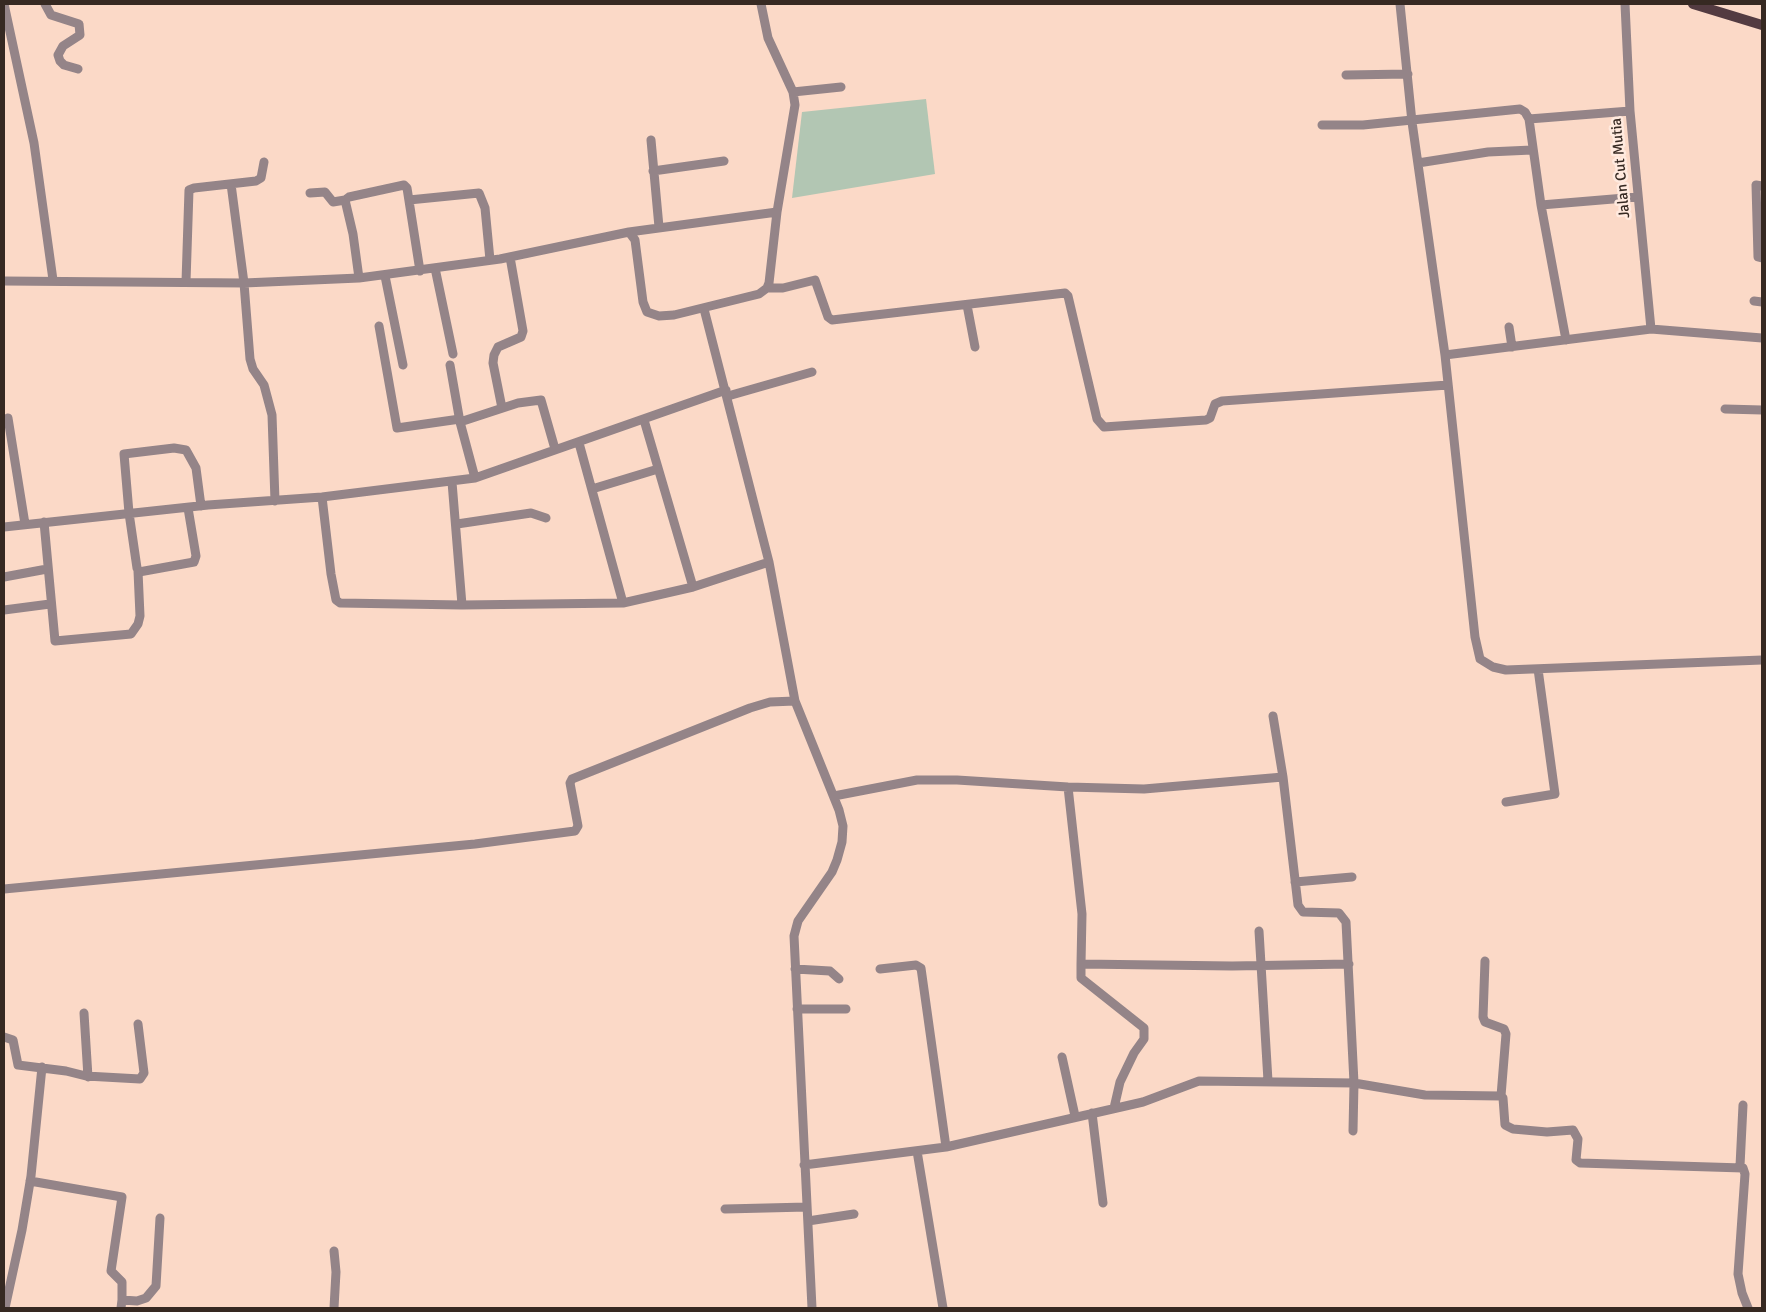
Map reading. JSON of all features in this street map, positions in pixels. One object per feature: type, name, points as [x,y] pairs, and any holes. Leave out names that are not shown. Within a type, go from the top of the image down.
[{"type":"main road","points":[[1693,4],[1708,6],[1762,25]]},
{"type":"street","points":[[4,4],[34,143],[53,280]]},
{"type":"street","points":[[45,4],[52,15],[79,24],[80,35],[63,46],[58,55],[64,65],[78,69]]},
{"type":"street","points":[[761,4],[768,38],[793,92],[794,118],[777,212],[767,288]]},
{"type":"street","points":[[1400,4],[1412,122],[1445,355],[1478,656],[1482,661],[1496,668],[1538,669],[1762,660]]},
{"type":"street","name":"Jalan Cut Mutia","points":[[1625,4],[1630,111],[1651,329]]},
{"type":"street","points":[[1346,76],[1408,74]]},
{"type":"street","points":[[793,92],[841,88]]},
{"type":"street","points":[[1322,125],[1412,122],[1520,110],[1525,112],[1529,119],[1541,205],[1566,340]]},
{"type":"street","points":[[1529,119],[1630,111]]},
{"type":"street","points":[[651,140],[659,228]]},
{"type":"street","points":[[1418,162],[1488,152],[1532,150]]},
{"type":"street","points":[[653,171],[724,161]]},
{"type":"street","points":[[186,282],[189,190],[258,180],[262,175],[264,162]]},
{"type":"street","points":[[231,184],[244,282],[250,359],[253,369],[264,385],[272,415],[276,501]]},
{"type":"street","points":[[310,193],[325,192],[332,202],[404,185],[407,188],[420,271]]},
{"type":"street","points":[[1762,186],[1756,185],[1758,256],[1762,258]]},
{"type":"street","points":[[409,200],[479,193],[485,208],[490,260]]},
{"type":"street","points":[[1541,205],[1637,197]]},
{"type":"street","points":[[345,200],[353,234],[358,278]]},
{"type":"street","points":[[4,281],[244,282],[385,276],[510,257],[629,232],[777,212]]},
{"type":"street","points":[[629,232],[635,240],[642,302],[646,311],[659,316],[704,309],[759,294],[767,288],[782,288],[815,280],[828,317],[832,320],[1061,292],[1067,294],[1097,419],[1104,427],[1206,420],[1210,418],[1215,404],[1222,401],[1448,385]]},
{"type":"street","points":[[502,408],[493,363],[494,355],[498,347],[520,337],[523,331],[510,257]]},
{"type":"street","points":[[435,268],[453,354]]},
{"type":"street","points":[[385,276],[403,365]]},
{"type":"street","points":[[967,305],[975,347]]},
{"type":"street","points":[[704,309],[769,562],[795,701],[834,796],[843,826],[842,842],[832,872],[795,928],[795,969],[812,1308]]},
{"type":"street","points":[[379,326],[397,428],[460,421],[518,403],[541,400],[555,449]]},
{"type":"street","points":[[1509,327],[1512,347]]},
{"type":"street","points":[[1445,355],[1651,329],[1762,338]]},
{"type":"street","points":[[450,365],[460,421],[475,478]]},
{"type":"street","points":[[4,527],[129,512],[322,497],[475,478],[555,449],[579,443],[727,393],[812,372]]},
{"type":"street","points":[[1725,409],[1762,410]]},
{"type":"street","points":[[8,418],[25,524]]},
{"type":"street","points":[[644,420],[693,587]]},
{"type":"street","points":[[579,443],[624,603]]},
{"type":"street","points":[[44,522],[52,635],[56,642],[127,635],[135,630],[140,616],[138,571],[123,455],[126,453],[182,448],[191,456],[196,468],[201,506]]},
{"type":"street","points":[[592,488],[658,469]]},
{"type":"street","points":[[452,482],[457,524],[462,605]]},
{"type":"street","points":[[322,497],[330,574],[337,602],[462,605],[624,603],[693,587],[769,562]]},
{"type":"street","points":[[138,571],[194,562],[196,556],[188,508]]},
{"type":"street","points":[[457,524],[531,513],[546,518]]},
{"type":"street","points":[[4,577],[47,569]]},
{"type":"street","points":[[4,610],[50,604]]},
{"type":"street","points":[[1506,802],[1555,794],[1538,669]]},
{"type":"street","points":[[4,889],[484,843],[575,831],[578,826],[570,783],[572,779],[750,708],[770,702],[795,701]]},
{"type":"street","points":[[1273,716],[1300,910],[1339,913],[1345,919],[1349,964],[1354,1083],[1353,1132]]},
{"type":"street","points":[[834,796],[916,780],[957,780],[1068,787],[1172,788],[1283,777]]},
{"type":"street","points":[[1068,787],[1082,914],[1081,978],[1144,1028],[1144,1039],[1134,1052],[1120,1082],[1114,1108]]},
{"type":"street","points":[[1295,882],[1352,877]]},
{"type":"street","points":[[1260,931],[1268,1081]]},
{"type":"street","points":[[1485,961],[1482,1017],[1485,1022],[1504,1029],[1506,1034],[1501,1096],[1506,1127],[1547,1132],[1573,1130],[1578,1139],[1576,1160],[1579,1163],[1740,1166]]},
{"type":"street","points":[[1081,964],[1262,966],[1349,964]]},
{"type":"street","points":[[880,969],[916,965],[921,968],[946,1147]]},
{"type":"street","points":[[795,969],[830,972],[839,979]]},
{"type":"street","points":[[797,1010],[846,1009]]},
{"type":"street","points":[[84,1013],[88,1077]]},
{"type":"street","points":[[4,1037],[13,1040],[18,1065],[42,1067],[88,1077],[142,1078],[144,1073],[138,1024]]},
{"type":"street","points":[[1062,1057],[1075,1116]]},
{"type":"street","points":[[5,1308],[22,1230],[30,1181],[42,1067]]},
{"type":"street","points":[[804,1165],[946,1147],[1151,1100],[1199,1081],[1354,1083],[1425,1095],[1501,1096]]},
{"type":"street","points":[[1743,1105],[1740,1166],[1745,1174],[1738,1274],[1742,1293],[1748,1308]]},
{"type":"street","points":[[1092,1113],[1103,1203]]},
{"type":"street","points":[[917,1151],[943,1308]]},
{"type":"street","points":[[30,1181],[122,1197],[111,1271],[122,1282],[122,1304],[146,1298],[156,1286],[160,1218]]},
{"type":"street","points":[[725,1209],[807,1207]]},
{"type":"street","points":[[808,1221],[854,1214]]},
{"type":"street","points":[[334,1251],[336,1272],[334,1308]]},
{"type":"green space","points":[[926,99],[935,174],[792,198],[802,112]]}]
